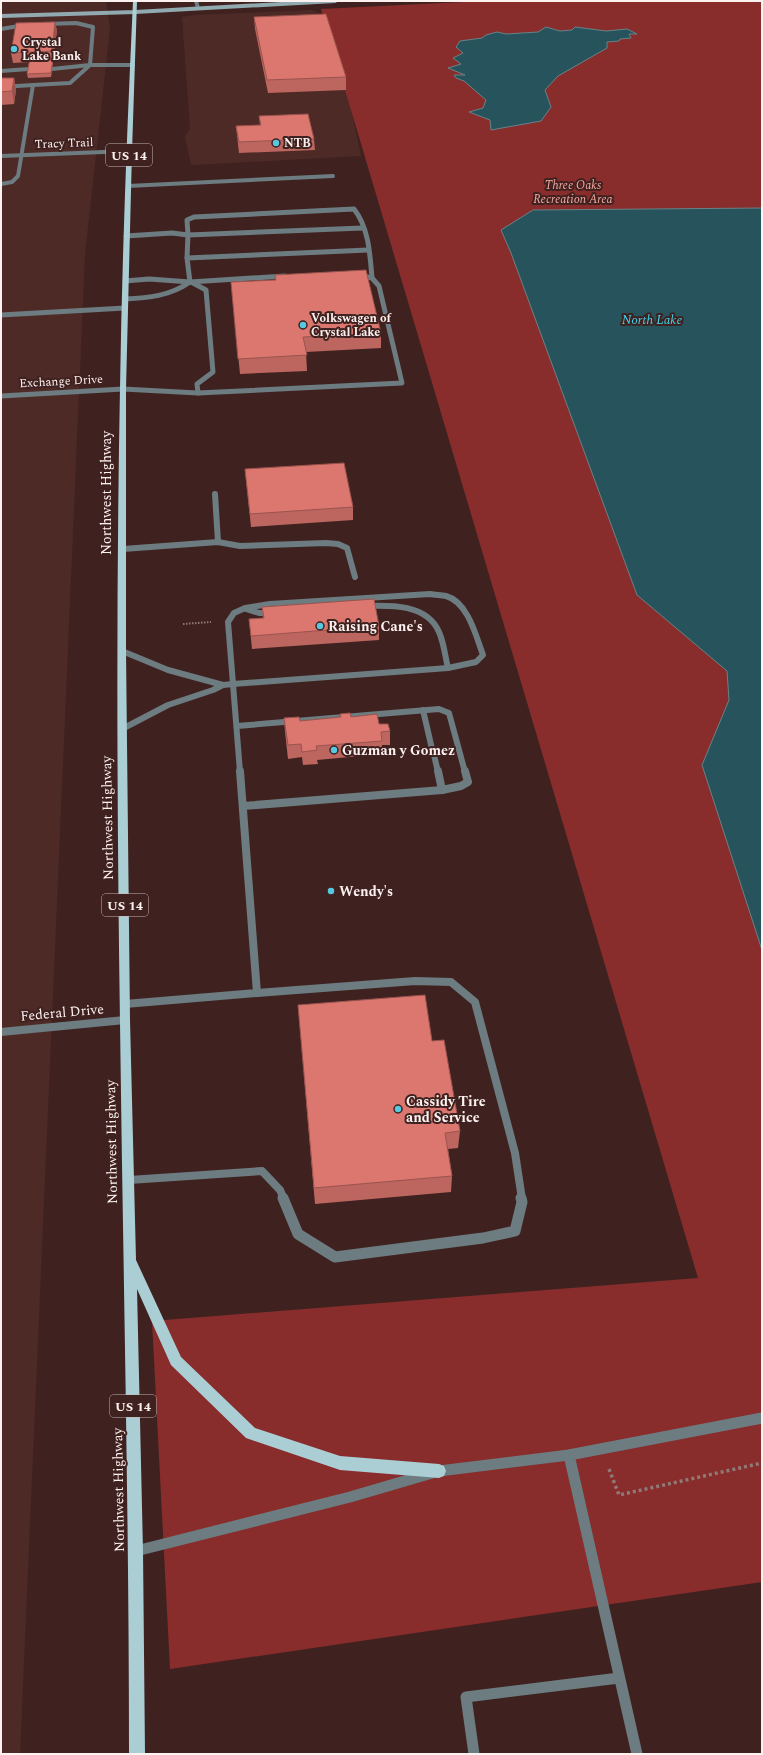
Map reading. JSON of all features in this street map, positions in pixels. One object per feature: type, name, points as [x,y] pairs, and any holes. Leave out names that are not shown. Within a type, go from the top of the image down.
[{"type":"main road","name":"Northwest Highway","points":[[136,1],[125,281],[123,389],[122,729],[125,1020],[136,1551],[137,1754]]},
{"type":"main road","points":[[131,1260],[176,1360],[251,1433],[340,1463],[440,1471]]},
{"type":"street","points":[[1,16],[135,12],[251,3],[335,1]]},
{"type":"lane","points":[[196,1],[198,8]]},
{"type":"lane","points":[[1,87],[70,83],[90,65],[93,27],[86,24],[76,23],[39,24]]},
{"type":"lane","points":[[1,29],[32,25]]},
{"type":"lane","points":[[52,69],[90,65],[133,65]]},
{"type":"lane","points":[[1,71],[29,70]]},
{"type":"lane","points":[[1,184],[12,182],[18,176],[33,85]]},
{"type":"lane","name":"Tracy Trail","points":[[1,156],[129,151]]},
{"type":"lane","points":[[128,186],[333,176]]},
{"type":"lane","points":[[190,282],[187,220],[194,217],[334,209],[354,209],[360,215],[368,250],[372,278],[350,275]]},
{"type":"lane","points":[[126,236],[172,233],[188,236],[363,228]]},
{"type":"lane","points":[[188,258],[368,250]]},
{"type":"lane","points":[[125,281],[149,279],[190,282],[293,276]]},
{"type":"lane","name":"Exchange Drive","points":[[1,396],[123,389],[198,393],[402,383],[379,286],[372,278]]},
{"type":"lane","points":[[125,299],[148,298],[167,294],[182,289],[190,282]]},
{"type":"lane","points":[[190,282],[206,290],[213,372],[198,384],[198,393]]},
{"type":"lane","points":[[1,315],[125,308]]},
{"type":"lane","points":[[215,494],[218,542]]},
{"type":"lane","points":[[123,549],[218,542],[240,546],[326,543],[338,544],[347,548],[355,577]]},
{"type":"lane","points":[[122,729],[168,705],[213,690],[223,685],[233,684],[448,668],[476,662],[483,655],[469,618],[461,606],[447,596],[430,594],[270,604],[245,608],[234,613],[228,622],[233,684],[237,726],[257,992]]},
{"type":"lane","points":[[309,609],[377,605],[405,608],[420,612],[430,618],[438,629],[448,668]]},
{"type":"lane","points":[[245,608],[259,613],[278,612]]},
{"type":"lane","points":[[122,650],[168,670],[213,681],[223,685]]},
{"type":"lane","points":[[237,726],[423,710],[439,710],[449,713],[468,782],[461,786],[442,790],[243,806]]},
{"type":"lane","points":[[423,710],[442,790]]},
{"type":"lane","points":[[125,1004],[257,992],[414,981],[451,982],[475,1002],[514,1153],[522,1202],[515,1231],[483,1238],[334,1257],[298,1234],[280,1190],[262,1171],[129,1180]]},
{"type":"lane","name":"Federal Drive","points":[[1,1032],[125,1020]]},
{"type":"lane","points":[[136,1551],[350,1497],[440,1471],[569,1455],[762,1418]]},
{"type":"lane","points":[[569,1455],[637,1754]]},
{"type":"lane","points":[[474,1754],[466,1697],[620,1678]]},
{"type":"path","points":[[183,624],[228,622]]},
{"type":"path","points":[[601,1448],[619,1495],[762,1463]]},
{"type":"shaded area","points":[[1,1],[106,1],[110,28],[85,254],[20,1754],[1,1754]]},
{"type":"shaded area","points":[[312,10],[321,14],[327,26],[347,89],[361,156],[191,165],[185,137],[190,128],[182,17],[195,15]]},
{"type":"green space","name":"Three Oaks Recreation Area","points":[[483,1],[762,1],[762,1582],[170,1669],[152,1321],[698,1278],[321,9]]},
{"type":"water","points":[[546,27],[560,31],[572,30],[575,27],[606,31],[627,29],[637,34],[629,34],[631,38],[607,42],[607,48],[558,76],[545,90],[551,107],[541,121],[491,130],[490,120],[469,112],[483,108],[486,100],[464,81],[456,78],[454,75],[465,75],[448,68],[461,64],[453,58],[463,53],[456,47],[460,41],[482,38],[486,35],[497,32],[506,34],[538,32]]},
{"type":"water","name":"North Lake","points":[[762,208],[762,950],[702,765],[729,700],[727,671],[637,595],[511,253],[501,230],[533,210]]},
{"type":"building","points":[[326,14],[346,77],[267,80],[254,17]]},
{"type":"building","points":[[55,22],[52,51],[11,53],[16,23]]},
{"type":"building","points":[[53,58],[51,73],[27,74],[30,59]]},
{"type":"building","points":[[1,78],[14,78],[12,91],[1,92]]},
{"type":"building","points":[[308,114],[314,139],[239,142],[236,126],[261,125],[259,116]]},
{"type":"building","points":[[366,270],[381,333],[303,337],[307,355],[238,359],[231,282],[276,280],[275,275]]},
{"type":"building","points":[[344,463],[353,507],[250,514],[245,469]]},
{"type":"building","points":[[374,599],[379,626],[251,636],[249,619],[264,618],[262,607]]},
{"type":"building","points":[[350,713],[351,717],[377,714],[379,724],[388,724],[390,731],[381,732],[382,741],[316,746],[317,750],[302,752],[301,744],[288,745],[284,718],[299,717],[300,721],[341,717],[340,714]]},
{"type":"building","points":[[425,995],[432,1041],[444,1040],[460,1131],[445,1133],[452,1176],[314,1188],[298,1005]]},
{"type":"place","name":"Crystal Lake Bank","points":[[14,49]]},
{"type":"place","name":"NTB","points":[[276,143]]},
{"type":"place","name":"Volkswagen of Crystal Lake","points":[[303,325]]},
{"type":"place","name":"Raising Cane's","points":[[320,626]]},
{"type":"place","name":"Guzman y Gomez","points":[[334,750]]},
{"type":"place","name":"Wendy's","points":[[331,891]]},
{"type":"place","name":"Cassidy Tire and Service","points":[[398,1109]]}]
